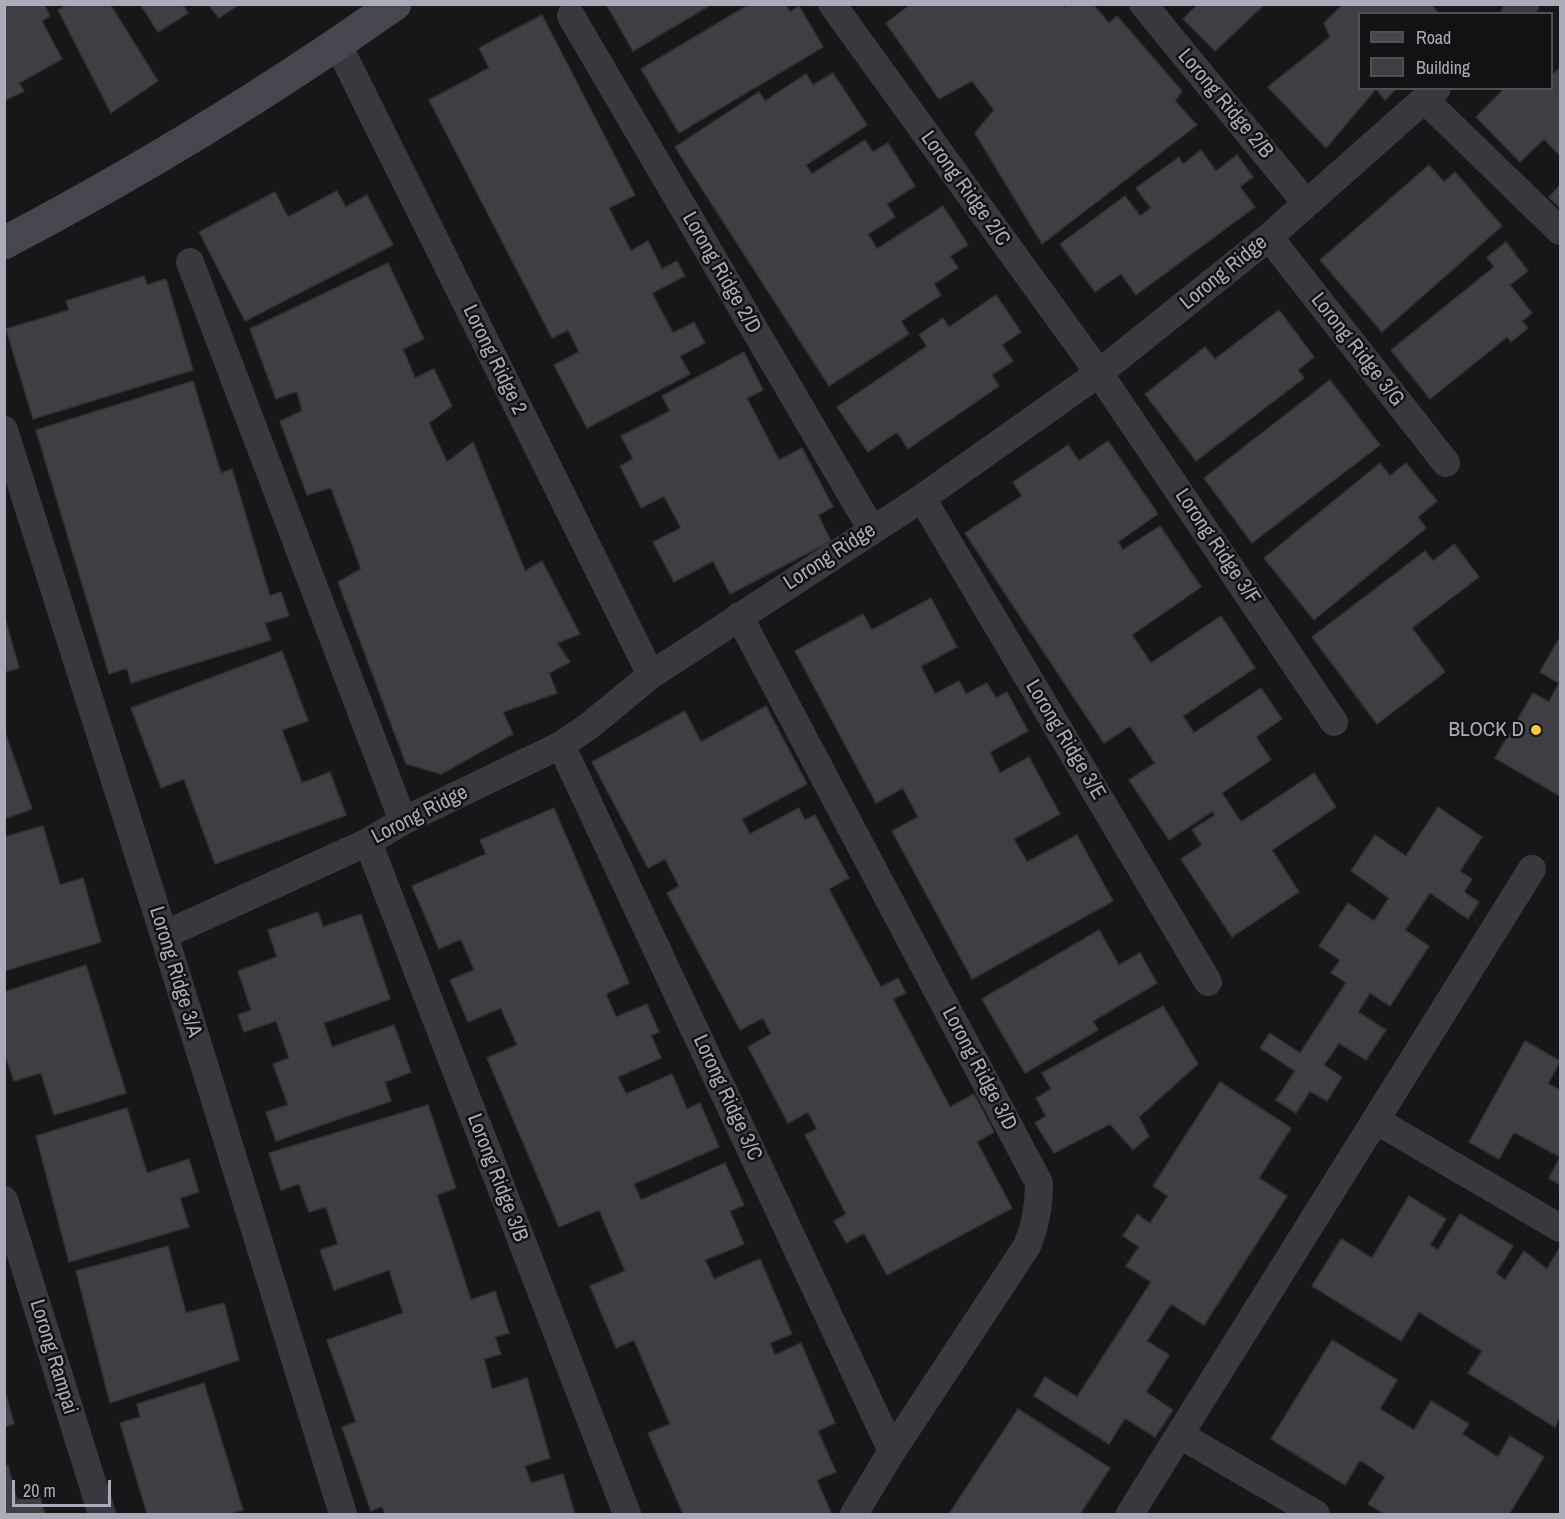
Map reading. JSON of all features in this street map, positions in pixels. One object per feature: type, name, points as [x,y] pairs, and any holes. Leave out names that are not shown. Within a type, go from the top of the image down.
[{"type":"street","points":[[4,243],[82,203],[338,45],[395,4]]},
{"type":"street","name":"Lorong Ridge 2/C","points":[[832,4],[1099,373]]},
{"type":"street","name":"Lorong Ridge 2/B","points":[[1143,4],[1306,203]]},
{"type":"street","name":"Lorong Ridge 2/D","points":[[571,16],[872,530]]},
{"type":"street","name":"Lorong Ridge 2","points":[[338,45],[651,675]]},
{"type":"street","points":[[1431,94],[1560,231]]},
{"type":"street","name":"Lorong Ridge","points":[[164,934],[368,842],[403,821],[561,745],[589,726],[651,675],[922,498],[1099,373],[1269,237],[1431,94]]},
{"type":"street","name":"Lorong Ridge 3/G","points":[[1269,237],[1446,463]]},
{"type":"street","points":[[190,262],[403,821]]},
{"type":"street","name":"Lorong Ridge 3/F","points":[[1099,373],[1334,722]]},
{"type":"street","name":"Lorong Ridge 3/A","points":[[4,430],[164,934],[344,1515]]},
{"type":"street","name":"Lorong Ridge 3/E","points":[[922,498],[1208,982]]},
{"type":"street","name":"Lorong Ridge 3/D","points":[[740,616],[1039,1184],[1038,1211],[1027,1246],[892,1451],[854,1515]]},
{"type":"street","name":"Lorong Ridge 3/C","points":[[561,745],[892,1451]]},
{"type":"street","name":"Lorong Ridge 3/B","points":[[368,842],[627,1515]]},
{"type":"street","points":[[1130,1515],[1532,869]]},
{"type":"street","points":[[1377,1121],[1560,1228]]},
{"type":"street","name":"Lorong Rampai","points":[[4,1200],[102,1515]]},
{"type":"street","points":[[1180,1435],[1316,1515]]},
{"type":"building","points":[[4,4],[44,4],[50,16],[42,21],[62,59],[19,83],[24,91],[4,101]]},
{"type":"building","points":[[68,4],[110,4],[158,81],[111,113],[58,10]]},
{"type":"building","points":[[140,4],[182,4],[188,13],[158,32]]},
{"type":"building","points":[[208,4],[240,4],[219,18]]},
{"type":"building","points":[[606,4],[712,4],[633,51]]},
{"type":"building","points":[[750,4],[785,4],[790,12],[799,6],[823,47],[679,133],[641,69]]},
{"type":"building","points":[[911,4],[1063,4],[1065,7],[1068,4],[1093,4],[1109,23],[1117,16],[1182,91],[1175,101],[1197,125],[1042,244],[975,133],[994,110],[972,81],[939,99],[886,23]]},
{"type":"building","points":[[1198,4],[1265,4],[1215,51],[1183,19]]},
{"type":"building","points":[[1343,4],[1431,4],[1437,12],[1358,12],[1358,90],[1375,90],[1326,148],[1268,87],[1330,37],[1324,23]]},
{"type":"building","points":[[542,15],[635,195],[609,208],[631,251],[648,241],[662,269],[677,261],[685,276],[652,293],[673,333],[694,322],[705,343],[680,356],[690,374],[587,428],[554,365],[579,352],[568,330],[552,338],[429,100],[489,68],[479,48]]},
{"type":"building","points":[[1560,68],[1560,156],[1544,139],[1520,162],[1476,117],[1503,90],[1553,90],[1553,74]]},
{"type":"building","points":[[833,73],[867,125],[806,165],[812,174],[865,140],[873,152],[888,143],[915,186],[887,204],[895,217],[868,234],[877,249],[943,206],[968,245],[950,256],[958,268],[934,284],[941,295],[901,321],[909,334],[829,386],[675,147],[759,92],[765,101],[806,74],[813,85]]},
{"type":"building","points":[[1377,90],[1395,90],[1385,100]]},
{"type":"building","points":[[1201,150],[1216,171],[1237,155],[1253,177],[1240,187],[1255,207],[1136,295],[1121,274],[1095,292],[1060,244],[1125,196],[1140,216],[1151,208],[1136,188],[1179,157],[1183,164]]},
{"type":"building","points":[[1429,165],[1444,182],[1455,172],[1502,226],[1382,332],[1320,260]]},
{"type":"building","points":[[1560,185],[1560,208],[1549,197]]},
{"type":"building","points":[[337,191],[346,207],[367,195],[393,245],[245,321],[199,232],[275,192],[288,217]]},
{"type":"building","points":[[1506,242],[1528,271],[1510,285],[1532,313],[1522,321],[1528,328],[1511,342],[1507,337],[1430,399],[1391,350],[1494,267],[1487,257]]},
{"type":"building","points":[[388,263],[424,339],[403,349],[415,378],[434,369],[452,406],[429,423],[447,462],[473,442],[525,571],[542,561],[580,634],[557,643],[570,662],[549,673],[557,693],[503,712],[513,734],[441,774],[406,764],[338,582],[361,569],[331,488],[307,495],[280,421],[302,411],[297,391],[276,399],[250,329]]},
{"type":"building","points":[[144,276],[147,285],[166,279],[193,370],[33,419],[6,329],[69,310],[66,301]]},
{"type":"building","points":[[996,295],[1021,332],[1002,345],[1013,361],[992,375],[999,386],[908,449],[897,432],[868,452],[837,407],[927,346],[919,335],[943,318],[949,327]]},
{"type":"building","points":[[1279,310],[1314,357],[1298,370],[1304,378],[1196,461],[1145,394],[1205,347],[1215,359]]},
{"type":"building","points":[[744,352],[763,390],[747,398],[779,460],[802,448],[833,507],[818,515],[831,541],[730,594],[713,561],[674,582],[653,542],[681,528],[664,496],[641,508],[620,466],[633,459],[621,436],[670,411],[662,396]]},
{"type":"building","points":[[1330,380],[1380,445],[1252,543],[1204,478]]},
{"type":"building","points":[[193,381],[221,473],[232,469],[270,596],[281,592],[289,616],[265,623],[271,640],[131,683],[127,668],[109,674],[36,430]]},
{"type":"building","points":[[1108,441],[1158,514],[1118,542],[1123,550],[1160,526],[1201,587],[1132,635],[1151,663],[1221,616],[1255,668],[1183,716],[1194,733],[1261,688],[1282,719],[1256,737],[1271,760],[1222,793],[1241,822],[1314,773],[1336,807],[1272,850],[1299,892],[1232,937],[1181,859],[1202,845],[1192,830],[1215,815],[1213,811],[1169,840],[1129,780],[1155,763],[1130,726],[1104,743],[965,533],[1022,496],[1013,482],[1068,445],[1079,461]]},
{"type":"building","points":[[1380,463],[1390,476],[1406,463],[1437,501],[1418,517],[1426,528],[1314,620],[1264,558]]},
{"type":"building","points":[[1454,544],[1479,577],[1412,628],[1445,672],[1377,724],[1312,637],[1425,551],[1433,561]]},
{"type":"building","points":[[931,598],[957,647],[921,666],[935,694],[959,681],[966,694],[987,683],[996,698],[1007,692],[1028,731],[990,752],[1000,773],[1029,757],[1060,814],[1014,839],[1027,862],[1077,835],[1113,901],[972,979],[892,831],[918,817],[903,788],[876,803],[795,651],[863,614],[872,630]]},
{"type":"building","points":[[4,618],[19,668],[4,672]]},
{"type":"building","name":"BLOCK D","points":[[1558,640],[1560,641],[1560,796],[1495,758],[1533,693],[1549,702],[1559,683],[1540,672]]},
{"type":"building","points":[[282,651],[308,721],[282,730],[302,783],[330,772],[346,815],[215,864],[184,779],[161,788],[131,708]]},
{"type":"building","points":[[766,706],[807,784],[742,819],[750,834],[799,808],[805,820],[815,815],[849,878],[829,889],[881,987],[898,978],[906,993],[893,999],[950,1107],[974,1094],[994,1132],[977,1142],[1012,1208],[887,1275],[864,1233],[846,1243],[834,1221],[846,1214],[805,1135],[817,1129],[808,1112],[788,1123],[748,1047],[771,1034],[763,1018],[740,1030],[667,893],[679,886],[665,859],[648,868],[592,762],[685,711],[701,742]]},
{"type":"building","points":[[4,729],[32,809],[4,819]]},
{"type":"building","points":[[1438,807],[1482,837],[1460,871],[1472,879],[1464,892],[1479,902],[1468,919],[1430,893],[1405,930],[1429,946],[1390,1006],[1370,993],[1358,1012],[1386,1030],[1366,1060],[1339,1043],[1324,1065],[1342,1077],[1327,1101],[1310,1091],[1296,1113],[1276,1100],[1295,1071],[1260,1048],[1270,1033],[1300,1053],[1346,983],[1331,973],[1340,960],[1319,946],[1348,903],[1374,921],[1389,898],[1351,871],[1375,835],[1406,856]]},
{"type":"building","points":[[554,808],[629,983],[606,994],[616,1017],[647,1004],[659,1032],[651,1035],[661,1058],[618,1077],[626,1094],[672,1074],[687,1109],[700,1103],[719,1147],[634,1184],[641,1200],[725,1163],[744,1205],[730,1211],[744,1244],[705,1260],[714,1279],[760,1259],[792,1334],[770,1343],[775,1355],[801,1343],[835,1423],[818,1431],[836,1472],[817,1480],[831,1513],[829,1514],[683,1514],[648,1433],[670,1424],[634,1340],[616,1348],[590,1286],[625,1271],[599,1210],[559,1227],[487,1058],[517,1045],[501,1008],[468,1022],[450,980],[474,970],[461,939],[439,949],[412,886],[486,854],[480,840]]},
{"type":"building","points":[[43,826],[60,885],[83,878],[101,942],[4,971],[4,837]]},
{"type":"building","points":[[318,912],[323,927],[361,914],[390,999],[324,1023],[332,1047],[394,1025],[411,1072],[385,1082],[391,1101],[276,1141],[266,1112],[288,1105],[273,1064],[289,1058],[276,1021],[244,1032],[238,1015],[251,1010],[238,971],[277,957],[268,930]]},
{"type":"building","points":[[1099,930],[1119,965],[1140,953],[1157,983],[1093,1021],[1098,1030],[1025,1073],[982,999]]},
{"type":"building","points":[[86,965],[126,1093],[54,1115],[41,1073],[14,1081],[4,1052],[4,992]]},
{"type":"building","points":[[1163,1006],[1198,1064],[1139,1117],[1149,1136],[1133,1150],[1110,1124],[1054,1153],[1035,1123],[1046,1116],[1036,1098],[1051,1089],[1042,1073]]},
{"type":"building","points":[[1525,1041],[1560,1061],[1548,1084],[1560,1090],[1560,1157],[1514,1132],[1499,1159],[1469,1142]]},
{"type":"building","points":[[1220,1082],[1291,1128],[1259,1178],[1287,1196],[1204,1325],[1171,1304],[1147,1341],[1169,1355],[1146,1392],[1173,1410],[1155,1437],[1125,1418],[1109,1444],[1034,1396],[1045,1377],[1077,1397],[1151,1282],[1126,1266],[1139,1247],[1123,1236],[1137,1214],[1150,1223],[1168,1196],[1153,1186]]},
{"type":"building","points":[[428,1105],[456,1188],[437,1195],[471,1300],[495,1291],[509,1333],[495,1337],[501,1354],[484,1359],[492,1389],[527,1378],[550,1458],[525,1466],[531,1483],[563,1474],[575,1514],[385,1514],[382,1506],[371,1511],[342,1427],[356,1422],[327,1340],[403,1313],[389,1270],[334,1290],[320,1250],[338,1244],[326,1207],[309,1212],[299,1184],[281,1190],[269,1153]]},
{"type":"building","points":[[127,1108],[147,1173],[189,1159],[199,1192],[180,1198],[189,1227],[69,1262],[36,1136]]},
{"type":"building","points":[[1560,1157],[1560,1185],[1549,1178]]},
{"type":"building","points":[[1409,1196],[1446,1219],[1430,1245],[1438,1250],[1460,1214],[1513,1246],[1496,1273],[1505,1280],[1524,1251],[1547,1269],[1560,1247],[1560,1417],[1555,1427],[1468,1373],[1482,1351],[1419,1312],[1401,1341],[1312,1286],[1341,1239],[1372,1258]]},
{"type":"building","points":[[168,1246],[186,1313],[224,1303],[239,1360],[110,1403],[76,1271]]},
{"type":"building","points":[[1332,1340],[1397,1380],[1380,1409],[1414,1430],[1431,1401],[1469,1424],[1462,1434],[1498,1457],[1510,1436],[1544,1457],[1509,1514],[1385,1514],[1368,1504],[1385,1477],[1360,1460],[1345,1485],[1271,1439]]},
{"type":"building","points":[[204,1383],[243,1510],[229,1514],[147,1514],[120,1423],[140,1417],[137,1404]]},
{"type":"building","points":[[4,1387],[14,1424],[4,1427]]},
{"type":"building","points":[[1018,1409],[1110,1468],[1080,1514],[949,1514]]},
{"type":"building","points":[[8,1465],[17,1500],[39,1494],[45,1514],[4,1514],[4,1466]]},
{"type":"place","name":"BLOCK D","points":[[1536,730]]}]
